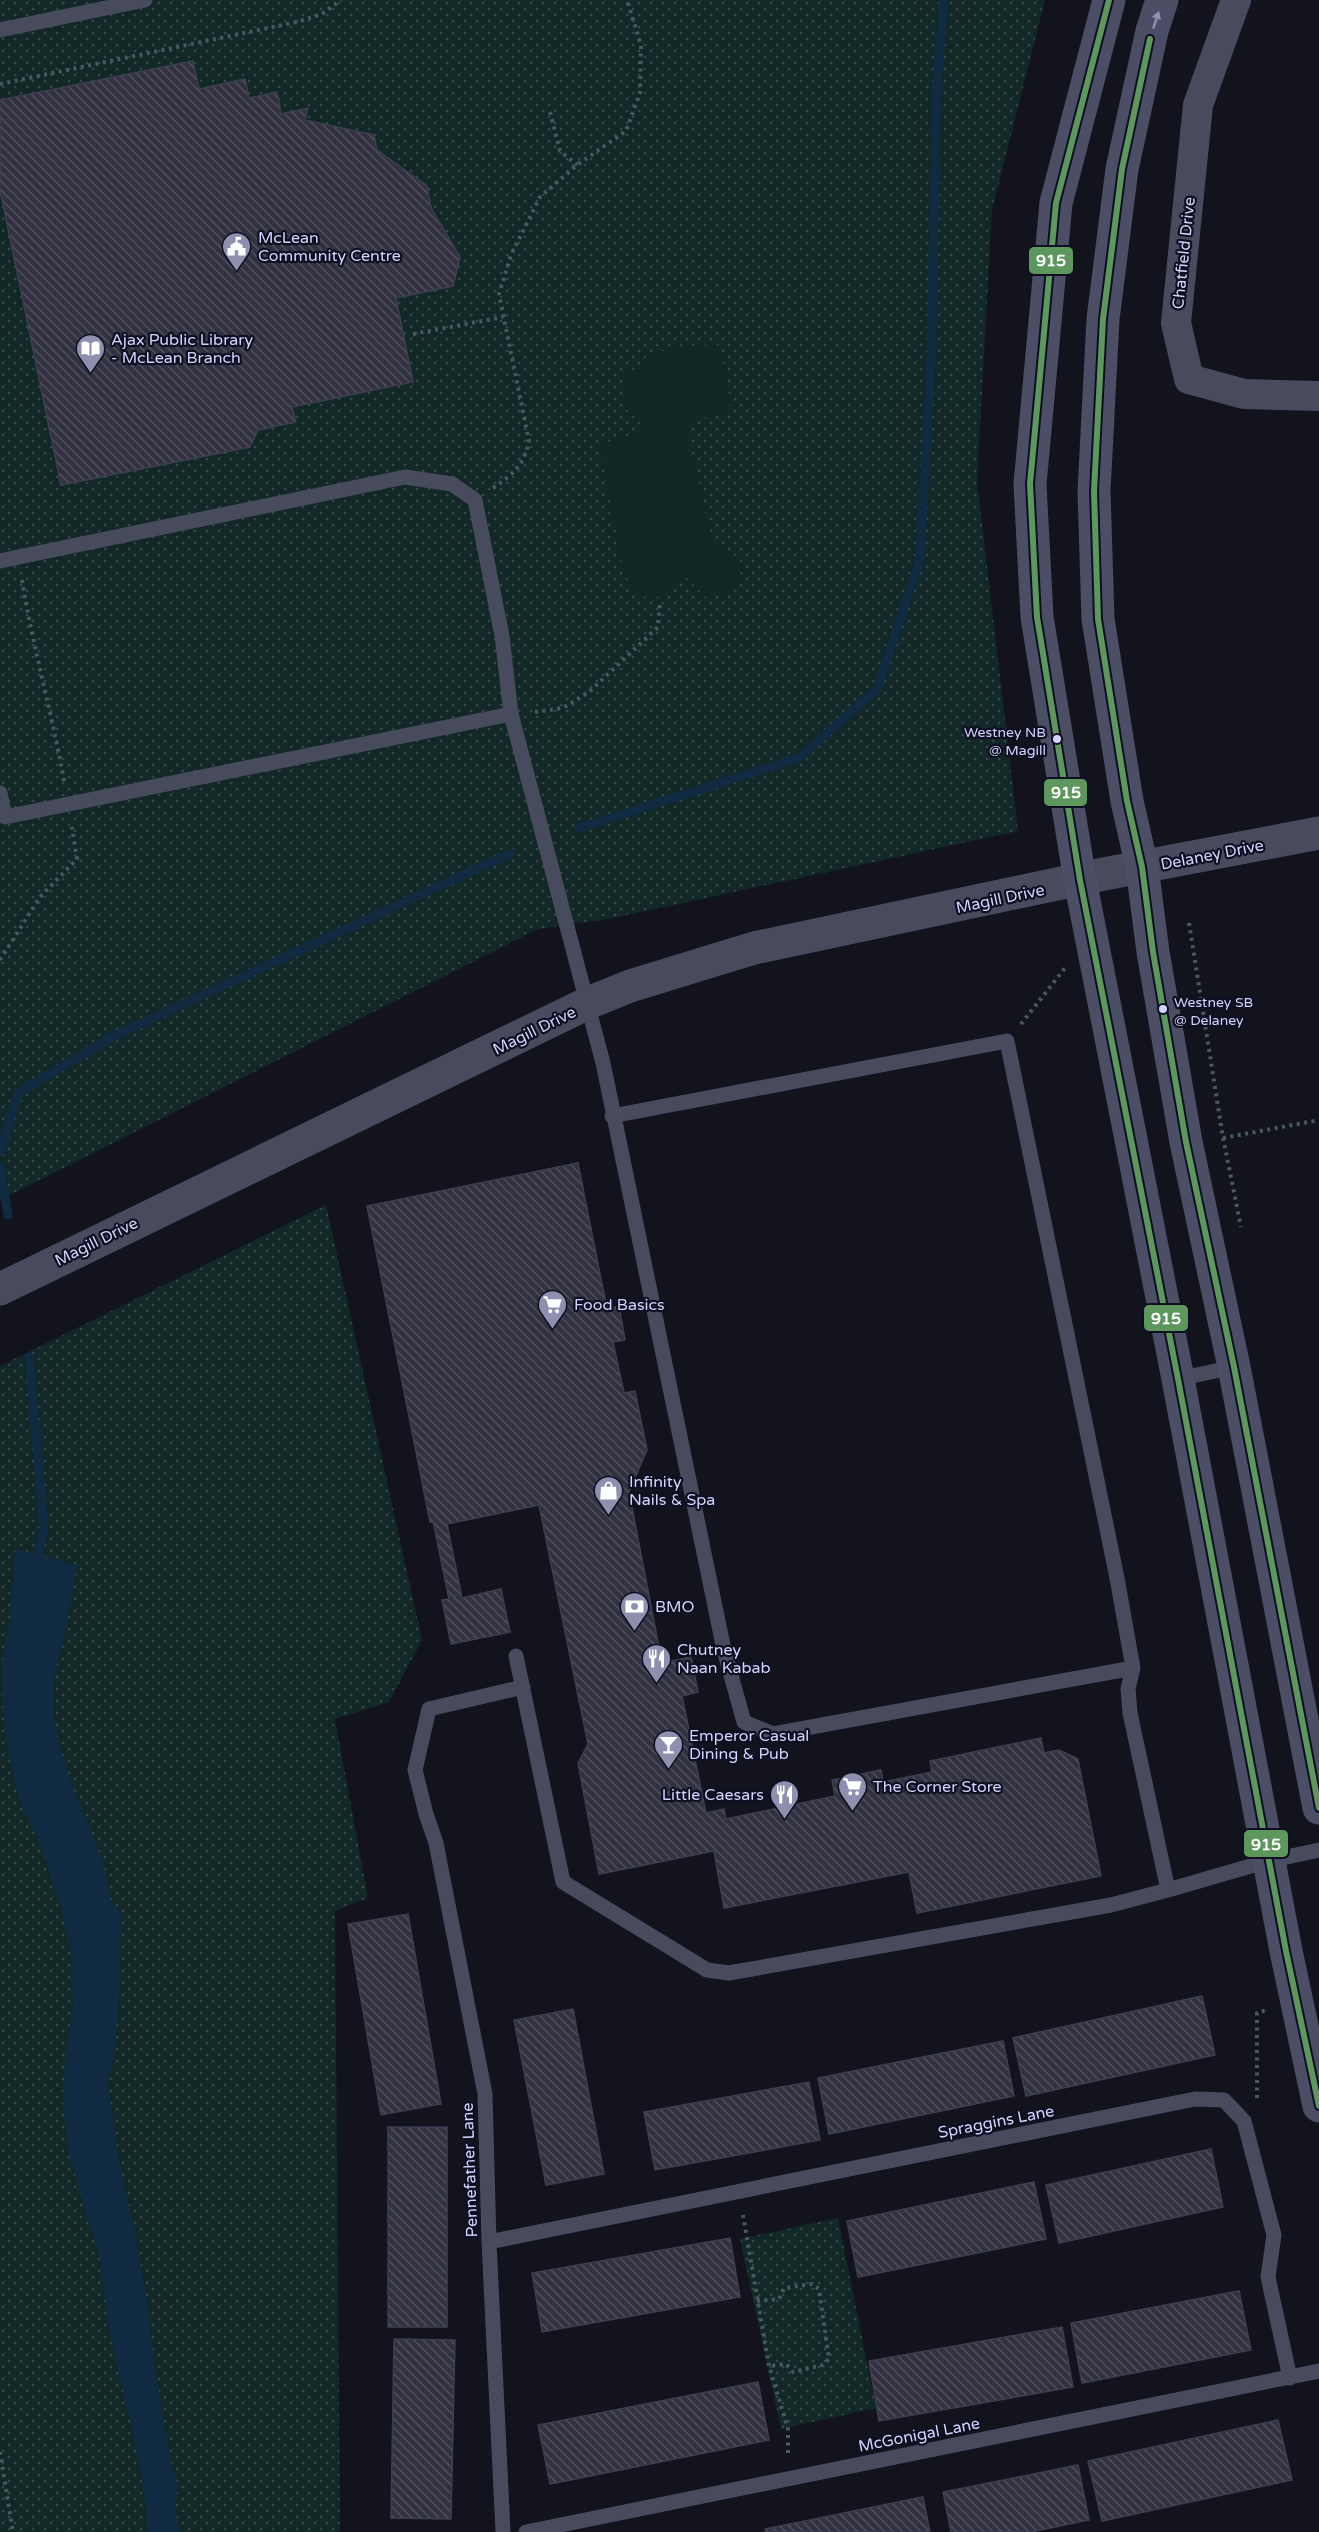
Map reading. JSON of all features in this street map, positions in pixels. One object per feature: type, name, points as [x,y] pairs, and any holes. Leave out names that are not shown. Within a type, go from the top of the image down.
[{"type":"main road","points":[[1109,0],[1056,203],[1030,483],[1037,617],[1092,877],[1178,1379],[1268,1862],[1319,2106]]},
{"type":"main road","points":[[1162,0],[1152,32],[1122,169],[1103,319],[1094,491],[1098,619],[1126,801],[1142,867],[1155,963],[1186,1142],[1234,1367],[1319,1808]]},
{"type":"street","name":"Chatfield Drive","points":[[1236,0],[1198,105],[1176,322],[1189,379],[1244,394],[1319,396]]},
{"type":"street","name":"Delaney Drive","points":[[1092,877],[1319,833]]},
{"type":"street","name":"Magill Drive","points":[[0,1289],[588,1003],[630,986],[754,948],[1092,877]]},
{"type":"lane","points":[[0,30],[145,0]]},
{"type":"lane","points":[[0,561],[19,559],[405,477],[452,484],[475,500],[502,636],[511,714],[603,1063],[612,1116],[724,1650],[744,1722],[773,1734],[1133,1668]]},
{"type":"lane","points":[[0,793],[5,817],[511,714]]},
{"type":"lane","points":[[612,1116],[1007,1041],[1133,1668],[1128,1689],[1130,1713],[1168,1890]]},
{"type":"lane","points":[[1178,1379],[1234,1367]]},
{"type":"lane","points":[[516,1656],[563,1882],[707,1970],[729,1974],[1111,1905],[1319,1850]]},
{"type":"lane","name":"Pennefather Lane","points":[[503,2532],[489,2242],[485,2094],[436,1843],[415,1770],[429,1709],[523,1686]]},
{"type":"lane","name":"Spraggins Lane","points":[[489,2242],[1195,2099],[1224,2100],[1244,2121]]},
{"type":"lane","points":[[1244,2121],[1274,2235],[1268,2277],[1290,2378]]},
{"type":"lane","name":"McGonigal Lane","points":[[526,2532],[1319,2371]]},
{"type":"path","points":[[0,84],[297,22],[322,14],[341,0]]},
{"type":"path","points":[[475,500],[515,473],[526,453],[529,441],[499,294],[511,255],[540,197],[577,165],[626,131],[640,93],[641,45],[627,0]]},
{"type":"path","points":[[550,112],[560,151],[577,165]]},
{"type":"path","points":[[413,334],[504,316]]},
{"type":"path","points":[[0,960],[40,897],[76,859],[69,803],[54,727],[31,635],[19,559]]},
{"type":"path","points":[[511,714],[563,708],[589,692],[658,627],[660,602]]},
{"type":"path","points":[[1189,923],[1223,1138],[1242,1232]]},
{"type":"path","points":[[1007,1041],[1065,967]]},
{"type":"path","points":[[1223,1138],[1319,1120]]},
{"type":"path","points":[[1244,2121],[1257,2102],[1257,2013],[1270,2010]]},
{"type":"path","points":[[739,2191],[769,2366],[788,2429],[789,2479]]},
{"type":"path","points":[[757,2301],[779,2299],[784,2288],[812,2284],[819,2289],[829,2359],[823,2365],[793,2372],[786,2364],[769,2366]]},
{"type":"path","points":[[0,2452],[13,2532]]},
{"type":"green space","points":[[0,0],[1045,0],[992,210],[977,481],[1018,831],[608,919],[538,929],[0,1200]]},
{"type":"green space","points":[[716,344],[720,348],[730,400],[729,409],[688,423],[687,432],[710,532],[716,543],[740,560],[740,577],[734,589],[729,592],[705,597],[688,579],[679,575],[674,590],[660,597],[645,597],[624,576],[601,443],[630,435],[641,421],[627,410],[622,370],[640,371],[647,363],[646,356],[649,353]]},
{"type":"green space","points":[[326,1205],[422,1640],[389,1702],[335,1719],[368,1898],[335,1911],[340,2532],[0,2532],[0,1366]]},
{"type":"green space","points":[[838,2218],[876,2408],[781,2429],[740,2239]]},
{"type":"water","points":[[15,1548],[77,1566],[63,1644],[54,1676],[54,1720],[73,1787],[103,1862],[111,1902],[121,1912],[119,2001],[114,2056],[108,2083],[116,2141],[148,2306],[154,2362],[171,2463],[178,2485],[175,2510],[180,2532],[147,2532],[146,2506],[136,2448],[109,2330],[101,2264],[68,2151],[63,2106],[65,2056],[73,2006],[72,1956],[60,1905],[40,1843],[19,1800],[10,1763],[3,1711],[2,1664],[10,1618]]},
{"type":"building","name":"McLean Community Centre","points":[[193,61],[199,89],[245,79],[249,98],[277,92],[281,114],[308,108],[305,120],[374,135],[377,150],[427,186],[431,208],[460,257],[453,286],[396,298],[413,382],[292,407],[296,422],[258,430],[250,447],[61,485],[0,190],[0,100]]},
{"type":"building","points":[[578,1163],[607,1309],[619,1306],[625,1340],[613,1342],[624,1393],[635,1391],[647,1450],[629,1492],[662,1663],[691,1657],[698,1692],[682,1696],[706,1813],[724,1809],[726,1819],[835,1796],[832,1780],[881,1770],[883,1782],[932,1772],[930,1761],[1041,1738],[1044,1753],[1059,1750],[1078,1759],[1101,1876],[917,1913],[909,1872],[724,1908],[714,1851],[599,1874],[578,1763],[588,1744],[539,1505],[447,1524],[462,1598],[501,1589],[510,1632],[451,1644],[442,1600],[449,1599],[433,1521],[430,1522],[367,1206]]},
{"type":"building","points":[[408,1914],[441,2104],[381,2115],[348,1924]]},
{"type":"building","points":[[1202,1996],[1215,2055],[1026,2096],[1013,2038]]},
{"type":"building","points":[[573,2009],[604,2174],[546,2185],[514,2020]]},
{"type":"building","points":[[1003,2041],[1014,2096],[829,2134],[818,2078]]},
{"type":"building","points":[[809,2082],[820,2140],[655,2170],[644,2112]]},
{"type":"building","points":[[388,2127],[447,2127],[447,2327],[388,2327]]},
{"type":"building","points":[[1211,2149],[1223,2207],[1059,2243],[1046,2185]]},
{"type":"building","points":[[1034,2182],[1046,2239],[858,2277],[847,2221]]},
{"type":"building","points":[[730,2238],[740,2297],[542,2332],[532,2273]]},
{"type":"building","points":[[1239,2291],[1251,2350],[1082,2383],[1071,2323]]},
{"type":"building","points":[[1062,2327],[1073,2387],[879,2421],[869,2361]]},
{"type":"building","points":[[394,2339],[455,2340],[451,2519],[391,2518]]},
{"type":"building","points":[[758,2382],[769,2440],[550,2484],[538,2425]]},
{"type":"building","points":[[1278,2420],[1292,2480],[1102,2521],[1088,2461]]},
{"type":"building","points":[[1078,2465],[1089,2520],[1031,2532],[951,2532],[943,2492]]},
{"type":"building","points":[[923,2497],[930,2532],[766,2532],[765,2529]]},
{"type":"waterway","points":[[579,828],[799,758],[877,689],[920,559],[931,359],[937,84],[944,0]]},
{"type":"waterway","points":[[0,1152],[19,1092],[116,1035],[511,853]]},
{"type":"waterway","points":[[0,1166],[8,1215]]},
{"type":"waterway","points":[[29,1357],[44,1528],[36,1565]]},
{"type":"transit line","name":"915","points":[[1109,0],[1056,203],[1030,484],[1037,617],[1080,880],[1178,1379],[1286,1951],[1319,2106]]},
{"type":"transit line","name":"915","points":[[1150,39],[1122,169],[1103,319],[1094,491],[1098,619],[1127,801],[1142,867],[1153,952],[1186,1142],[1234,1367],[1319,1808]]},
{"type":"place","name":"McLean Community Centre","points":[[237,272]]},
{"type":"place","name":"Ajax Public Library - McLean Branch","points":[[90,374]]},
{"type":"place","name":"Westney NB @ Magill","points":[[1057,739]]},
{"type":"place","name":"Westney SB @ Delaney","points":[[1163,1009]]},
{"type":"place","name":"Food Basics","points":[[553,1330]]},
{"type":"place","name":"Infinity Nails & Spa","points":[[608,1516]]},
{"type":"place","name":"BMO","points":[[634,1632]]},
{"type":"place","name":"Chutney Naan Kabab","points":[[656,1684]]},
{"type":"place","name":"Emperor Casual Dining & Pub","points":[[668,1770]]},
{"type":"place","name":"The Corner Store","points":[[852,1812]]},
{"type":"place","name":"Little Caesars","points":[[785,1820]]}]
